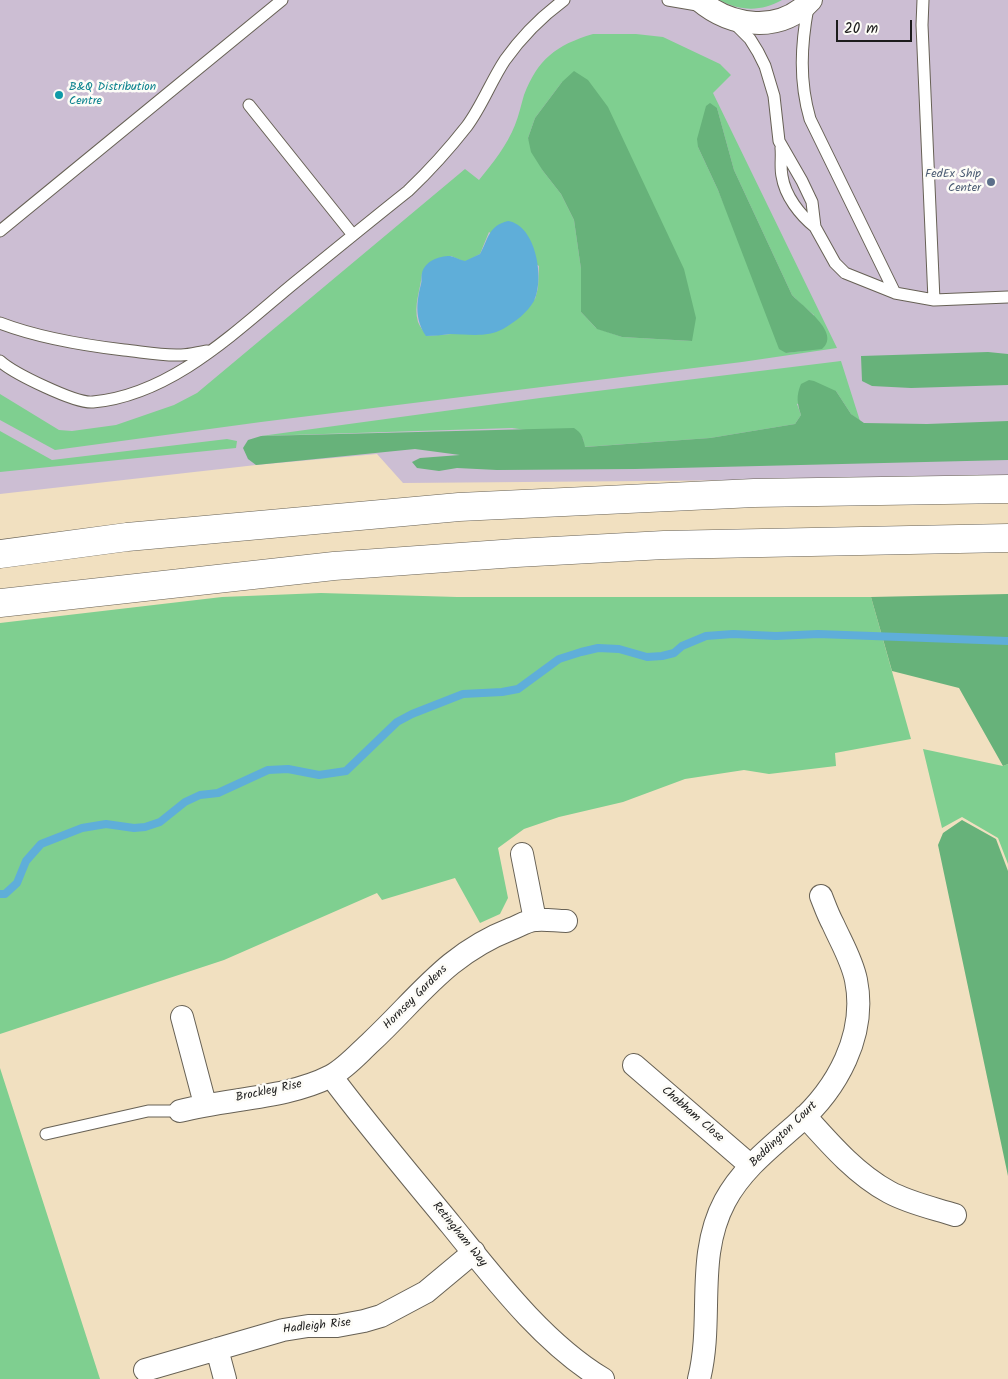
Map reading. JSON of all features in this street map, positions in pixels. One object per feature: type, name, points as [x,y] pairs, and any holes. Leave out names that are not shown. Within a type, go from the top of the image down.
[{"type":"highway","points":[[0,554],[126,537],[459,507],[754,493],[1008,489]]},
{"type":"highway","points":[[0,603],[334,566],[516,553],[664,545],[1008,538]]},
{"type":"street","points":[[703,3],[718,14],[731,20],[751,23],[772,22],[792,14],[809,1]]},
{"type":"street","points":[[522,854],[535,920]]},
{"type":"street","name":"Beddington Court","points":[[699,1379],[703,1364],[706,1336],[707,1260],[710,1238],[725,1200],[750,1166],[805,1116],[829,1089],[842,1069],[857,1024],[858,1000],[856,980],[843,942],[833,925],[821,896]]},
{"type":"street","name":"Hornsey Gardens","points":[[331,1076],[345,1066],[379,1034],[453,961],[486,940],[535,920],[566,922]]},
{"type":"street","points":[[182,1017],[205,1104]]},
{"type":"street","name":"Chobham Close","points":[[634,1065],[750,1166]]},
{"type":"street","name":"Brockley Rise","points":[[180,1111],[205,1104],[262,1096],[301,1087],[331,1076]]},
{"type":"street","name":"Retingham Way","points":[[331,1076],[474,1252],[535,1323],[573,1357],[603,1379]]},
{"type":"street","points":[[805,1116],[839,1152],[874,1182],[890,1192],[955,1215]]},
{"type":"street","name":"Hadleigh Rise","points":[[145,1370],[283,1330],[308,1326],[337,1326],[382,1316],[426,1292],[474,1252]]},
{"type":"street","points":[[217,1349],[225,1379]]},
{"type":"lane","points":[[0,231],[282,0]]},
{"type":"lane","points":[[0,361],[6,367],[35,383],[90,402],[127,396],[170,378],[214,350],[353,234],[408,191],[423,176],[468,125],[505,60],[542,16],[564,0]]},
{"type":"lane","points":[[668,0],[703,3]]},
{"type":"lane","points":[[923,0],[922,25],[934,300]]},
{"type":"lane","points":[[809,1],[801,57],[803,89],[810,119],[895,293]]},
{"type":"lane","points":[[731,20],[750,39],[765,66],[774,96],[784,182],[798,211],[816,228],[835,263],[845,273],[895,293],[934,300],[1008,297]]},
{"type":"lane","points":[[249,105],[353,234]]},
{"type":"lane","points":[[781,147],[798,173],[812,202],[816,228]]},
{"type":"lane","points":[[0,323],[15,329],[63,340],[164,355],[183,355],[214,350]]},
{"type":"lane","points":[[46,1134],[148,1111],[180,1111]]},
{"type":"shaded area","points":[[0,0],[1008,0],[1008,478],[403,483],[377,454],[256,465],[0,494]]},
{"type":"green space","points":[[719,0],[782,0],[766,7],[750,9],[727,4]]},
{"type":"green space","points":[[593,34],[636,34],[663,37],[720,64],[731,75],[713,93],[837,348],[742,362],[261,422],[55,450],[0,420],[0,394],[59,430],[72,431],[116,425],[174,405],[197,393],[465,169],[479,180],[508,140],[529,82],[535,72],[550,55],[580,38]],"holes":[[[562,82],[692,341],[622,337],[596,328],[581,312],[581,269],[574,220],[561,194],[543,171],[528,138],[535,118]],[[717,108],[734,170],[792,295],[814,315],[802,351],[786,353],[698,147]],[[489,232],[539,266],[538,288],[535,299],[451,334],[427,336],[419,324],[416,309],[422,273],[451,256],[465,262],[480,254]]]},
{"type":"green space","points":[[574,71],[588,80],[608,107],[684,269],[696,318],[692,341],[622,337],[597,329],[581,312],[581,269],[574,220],[561,194],[531,152],[528,138],[535,118],[562,82]]},
{"type":"green space","points":[[710,103],[717,108],[734,170],[792,295],[824,328],[827,335],[827,343],[822,349],[786,353],[779,349],[718,190],[698,147],[697,139],[706,106]]},
{"type":"green space","points":[[988,352],[1008,354],[1008,385],[911,388],[872,386],[862,381],[861,356]]},
{"type":"green space","points":[[841,361],[860,421],[851,414],[836,391],[797,404],[801,415],[795,424],[710,438],[584,447],[583,438],[512,428],[261,436],[540,398]]},
{"type":"green space","points":[[809,380],[836,391],[851,414],[864,423],[927,424],[1008,421],[1008,460],[635,469],[497,470],[457,468],[439,471],[417,468],[412,462],[420,458],[460,455],[415,449],[256,465],[248,459],[243,448],[248,440],[261,436],[574,428],[582,436],[585,447],[710,438],[795,424],[801,415],[798,399],[799,388],[801,384]]},
{"type":"green space","points":[[0,431],[52,460],[227,439],[237,441],[236,448],[0,472]]},
{"type":"green space","points":[[321,593],[457,597],[871,597],[911,739],[835,753],[836,766],[769,774],[744,770],[685,779],[623,802],[559,817],[524,829],[498,848],[508,898],[500,914],[480,923],[455,878],[382,900],[377,893],[224,960],[0,1034],[0,623],[222,597]]},
{"type":"green space","points":[[1008,594],[1008,764],[1003,766],[959,688],[892,671],[871,597]]},
{"type":"green space","points":[[923,749],[1003,766],[1008,764],[1008,864],[998,838],[962,817],[942,828]]},
{"type":"green space","points":[[962,820],[996,839],[1008,871],[1008,1176],[938,845],[943,833]]},
{"type":"green space","points":[[0,1068],[100,1379],[0,1379]]},
{"type":"water","points":[[508,221],[518,225],[525,232],[536,254],[539,280],[534,301],[516,320],[497,332],[484,335],[450,334],[426,336],[418,318],[417,305],[422,274],[426,265],[441,257],[450,256],[465,261],[480,254],[493,229],[501,223]]},
{"type":"waterway","points":[[0,894],[5,894],[17,883],[26,861],[41,844],[82,828],[106,824],[134,828],[145,827],[160,822],[185,802],[200,795],[218,793],[268,770],[288,769],[319,775],[346,771],[397,722],[412,714],[463,694],[502,692],[518,689],[559,659],[581,652],[598,648],[619,649],[647,657],[662,656],[674,653],[682,646],[706,636],[733,634],[776,636],[818,634],[1008,641]]},
{"type":"place","name":"B&Q Distribution Centre","points":[[59,95]]},
{"type":"place","name":"FedEx Ship Center","points":[[991,182]]}]
